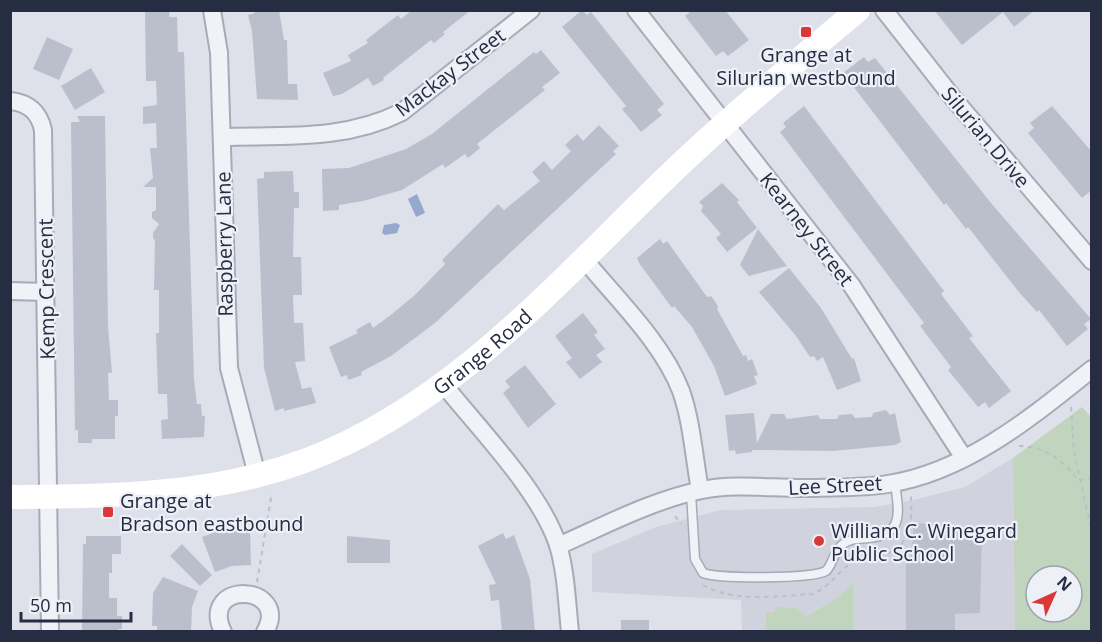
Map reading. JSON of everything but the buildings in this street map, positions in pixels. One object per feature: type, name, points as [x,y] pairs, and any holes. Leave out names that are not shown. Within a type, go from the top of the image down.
[{"type":"main road","name":"Grange Road","points":[[10,497],[132,495],[192,490],[260,474],[306,460],[345,444],[394,417],[444,385],[583,258],[724,123],[858,10]]},
{"type":"street","name":"Raspberry Lane","points":[[212,10],[219,53],[229,368],[260,474]]},
{"type":"street","name":"Mackay Street","points":[[222,137],[344,133],[378,124],[402,112],[531,10]]},
{"type":"street","name":"Kearney Street","points":[[636,10],[852,286],[964,458]]},
{"type":"street","name":"Silurian Drive","points":[[884,10],[952,98],[1092,261]]},
{"type":"street","name":"Kemp Crescent","points":[[10,101],[33,109],[40,117],[43,130],[50,632]]},
{"type":"street","points":[[583,258],[659,351],[674,376],[686,406],[696,492]]},
{"type":"street","points":[[10,291],[46,291]]},
{"type":"street","name":"Lee Street","points":[[558,546],[696,492],[720,487],[809,488],[895,482],[924,475],[964,458],[1014,429],[1092,369]]},
{"type":"street","points":[[444,385],[538,505],[558,546],[570,632]]},
{"type":"street","points":[[223,632],[219,623],[221,607],[232,596],[248,593],[262,599],[266,606],[269,620],[265,632]]},
{"type":"lane","points":[[696,492],[695,559],[703,573],[719,576],[811,576],[826,571],[836,550],[850,539],[881,537],[891,531],[899,515],[895,482]]},
{"type":"path","points":[[1068,402],[1072,408],[1074,452],[1079,481],[1092,532]]},
{"type":"path","points":[[1019,447],[1036,448],[1057,458],[1079,481]]},
{"type":"path","points":[[257,584],[271,498],[260,474]]},
{"type":"path","points":[[1079,481],[1092,478]]},
{"type":"path","points":[[845,553],[859,560]]},
{"type":"shaded area","name":"William C. Winegard Public School","points":[[1013,458],[1015,631],[742,631],[741,600],[592,592],[592,554],[656,527],[721,510],[874,507],[909,501],[965,487]]},
{"type":"green space","points":[[1082,407],[1092,418],[1091,631],[1015,631],[1013,458]]},
{"type":"green space","points":[[853,583],[853,631],[766,631],[766,613],[775,612],[775,607],[797,608],[806,617],[840,596]]},
{"type":"water","points":[[417,194],[425,213],[416,217],[408,199]]},
{"type":"water","points":[[396,223],[400,225],[397,233],[385,235],[382,233],[384,225]]},
{"type":"place","name":"Grange at Silurian westbound","points":[[806,32]]},
{"type":"place","name":"Grange at Bradson eastbound","points":[[108,512]]},
{"type":"place","name":"William C. Winegard Public School","points":[[819,541]]}]
